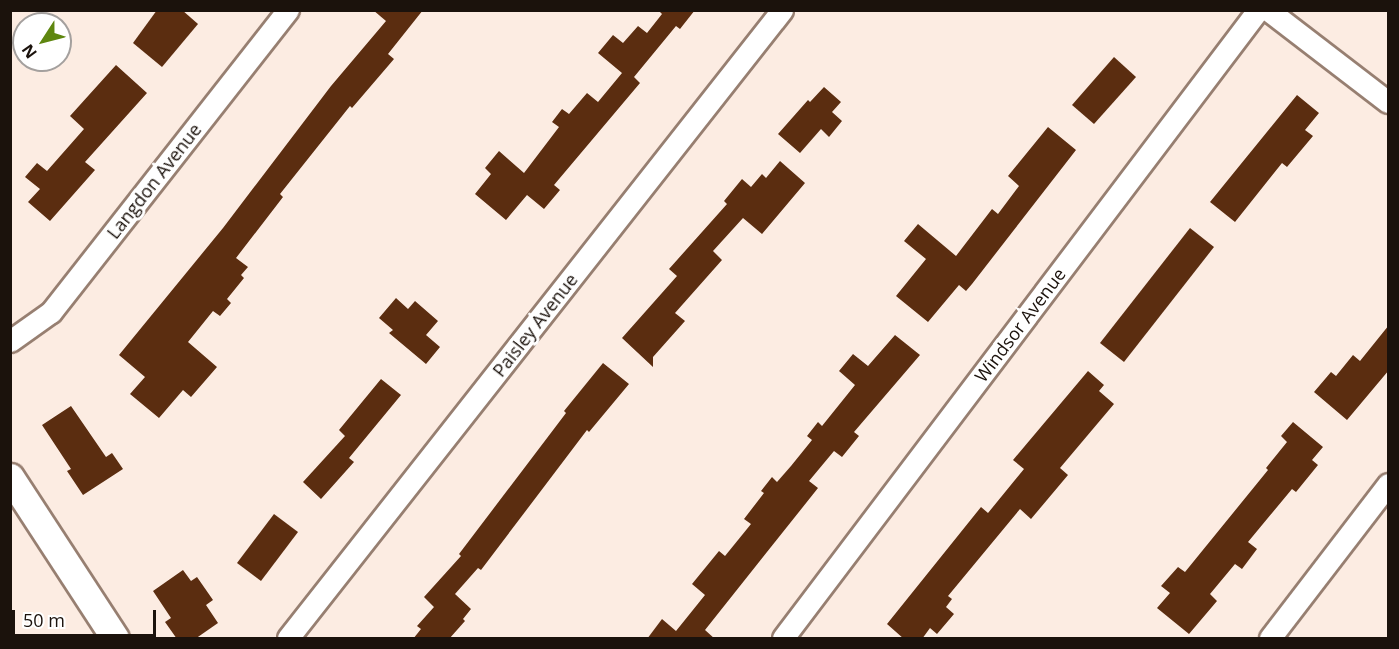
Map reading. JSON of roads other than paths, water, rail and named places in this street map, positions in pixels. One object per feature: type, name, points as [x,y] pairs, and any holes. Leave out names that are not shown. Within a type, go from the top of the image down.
[{"type":"street","name":"Langdon Avenue","points":[[10,341],[51,312],[288,10]]},
{"type":"street","name":"Paisley Avenue","points":[[288,639],[782,10]]},
{"type":"street","name":"Windsor Avenue","points":[[783,639],[1258,10]]},
{"type":"street","points":[[1268,10],[1389,102]]},
{"type":"street","points":[[10,477],[115,639]]},
{"type":"street","points":[[1270,639],[1389,484]]}]
